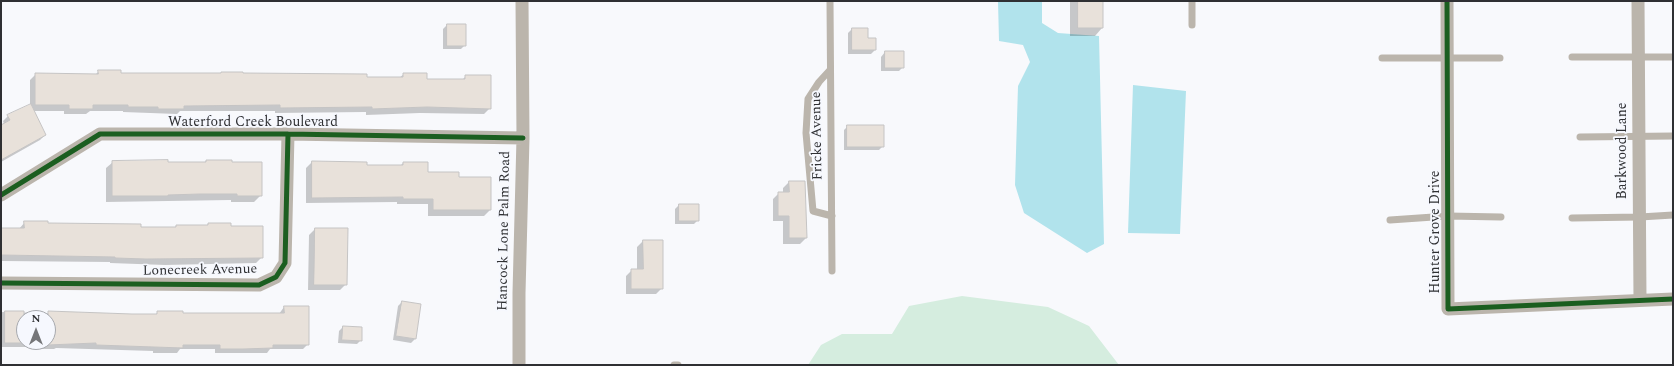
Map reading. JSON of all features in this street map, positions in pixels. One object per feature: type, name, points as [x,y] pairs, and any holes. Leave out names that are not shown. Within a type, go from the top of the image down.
[{"type":"street","name":"Hancock Lone Palm Road","points":[[519,365],[519,292],[523,138],[522,1]]},
{"type":"street","name":"Hunter Grove Drive","points":[[1447,1],[1448,309],[1673,299]]},
{"type":"street","name":"Barkwood Lane","points":[[1638,1],[1640,300]]},
{"type":"street","name":"Waterford Creek Boulevard","points":[[1,195],[100,134],[288,134],[523,138]]},
{"type":"street","name":"Lonecreek Avenue","points":[[1,283],[259,284],[276,277],[285,262],[288,134]]},
{"type":"lane","name":"Fricke Avenue","points":[[830,1],[832,271]]},
{"type":"lane","points":[[1192,1],[1192,25]]},
{"type":"lane","points":[[1572,57],[1673,57]]},
{"type":"lane","points":[[1382,58],[1500,58]]},
{"type":"lane","points":[[830,70],[819,82],[808,99],[806,133],[813,210],[832,216]]},
{"type":"lane","points":[[1580,137],[1673,136]]},
{"type":"lane","points":[[1572,218],[1673,215]]},
{"type":"lane","points":[[1390,220],[1448,216],[1500,217]]},
{"type":"green space","points":[[962,296],[1048,307],[1089,326],[1119,365],[808,365],[821,345],[842,334],[892,334],[909,306]]},
{"type":"water","points":[[998,1],[1042,1],[1042,23],[1058,33],[1099,36],[1104,244],[1087,253],[1024,213],[1015,185],[1018,86],[1030,62],[1023,45],[999,41]]},
{"type":"water","points":[[1133,85],[1186,91],[1180,234],[1128,233]]},
{"type":"building","points":[[1078,1],[1103,1],[1103,28],[1078,28]]},
{"type":"building","points":[[447,24],[466,24],[466,46],[447,46]]},
{"type":"building","points":[[852,28],[868,28],[868,38],[876,38],[876,50],[852,50]]},
{"type":"building","points":[[885,51],[904,51],[904,68],[885,68]]},
{"type":"building","points":[[98,70],[121,70],[121,73],[243,72],[367,74],[367,77],[403,77],[403,73],[427,73],[427,79],[465,79],[465,75],[491,75],[491,109],[427,107],[372,109],[372,107],[280,108],[280,105],[184,106],[184,109],[158,109],[158,107],[128,107],[128,105],[93,105],[93,109],[69,109],[69,105],[35,105],[35,73],[98,74]]},
{"type":"building","points":[[31,104],[46,135],[1,160],[1,125],[10,120],[7,115]]},
{"type":"building","points":[[847,125],[884,125],[884,147],[847,147]]},
{"type":"building","points":[[168,160],[168,162],[232,160],[232,162],[262,162],[262,196],[200,194],[168,196],[112,196],[112,161]]},
{"type":"building","points":[[312,161],[367,162],[367,165],[403,165],[403,162],[428,162],[428,172],[459,172],[459,177],[491,177],[491,210],[433,210],[433,199],[403,199],[403,197],[312,198]]},
{"type":"building","points":[[789,181],[805,181],[807,238],[789,238],[789,216],[778,216],[778,192],[789,192]]},
{"type":"building","points":[[679,204],[699,204],[699,221],[679,221]]},
{"type":"building","points":[[24,221],[48,221],[48,223],[141,224],[141,227],[176,227],[176,225],[208,225],[208,223],[231,223],[231,226],[263,226],[263,258],[146,259],[1,255],[1,228],[24,228]]},
{"type":"building","points":[[315,228],[348,228],[347,285],[314,285]]},
{"type":"building","points":[[643,240],[663,240],[663,289],[631,289],[631,269],[643,269]]},
{"type":"building","points":[[402,301],[421,304],[416,339],[396,336]]},
{"type":"building","points":[[284,306],[309,306],[309,345],[273,345],[273,348],[220,349],[220,345],[183,345],[183,348],[96,345],[96,343],[56,345],[56,311],[132,314],[157,314],[157,311],[183,311],[183,313],[284,313]]},
{"type":"building","points":[[5,311],[16,311],[16,343],[5,343]]},
{"type":"building","points":[[343,326],[362,327],[362,341],[342,340]]},
{"type":"cycle path","points":[[1447,1],[1448,309],[1673,299]]},
{"type":"cycle path","points":[[1,195],[100,134],[288,134],[523,138]]},
{"type":"cycle path","points":[[1,283],[259,285],[276,277],[285,263],[288,134]]}]
